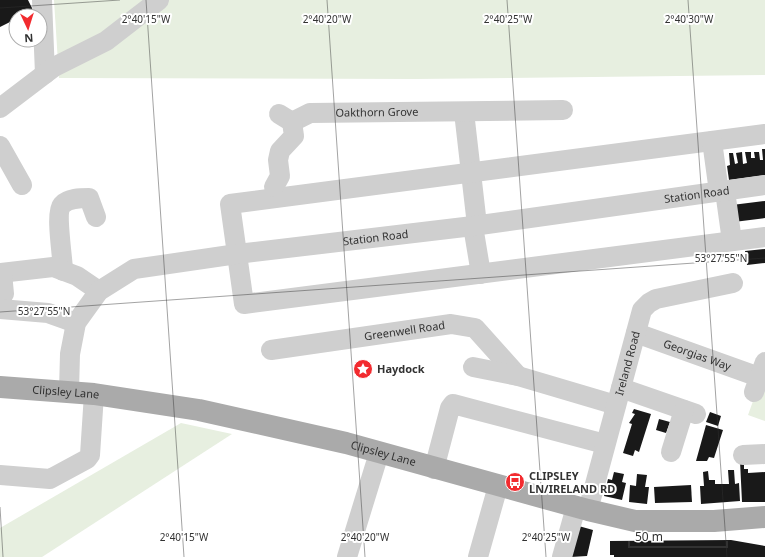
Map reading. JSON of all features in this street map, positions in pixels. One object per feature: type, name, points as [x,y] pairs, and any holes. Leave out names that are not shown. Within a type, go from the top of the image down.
[{"type":"main road","name":"Clipsley Lane","points":[[0,387],[69,391],[199,410],[312,435],[379,452],[434,469],[582,509],[636,521],[714,521],[765,518]]},
{"type":"street","points":[[42,0],[50,71]]},
{"type":"street","points":[[0,108],[50,71],[106,42],[159,0]]},
{"type":"street","name":"Oakthorn Grove","points":[[274,187],[280,176],[278,160],[280,151],[285,143],[288,124],[310,113],[563,110]]},
{"type":"street","points":[[464,112],[481,274]]},
{"type":"street","points":[[765,134],[230,204],[244,304],[765,237]]},
{"type":"street","points":[[712,141],[732,241]]},
{"type":"street","points":[[0,146],[22,185]]},
{"type":"street","name":"Station Road","points":[[69,391],[70,354],[76,323],[99,291],[134,269],[237,254],[475,226],[765,186]]},
{"type":"street","points":[[63,271],[59,216],[60,206],[65,202],[89,198],[96,217]]},
{"type":"street","points":[[76,323],[48,313],[2,301],[1,273],[53,267],[77,276],[99,291]]},
{"type":"street","name":"Ireland Road","points":[[562,557],[582,509],[605,444],[642,310],[656,299],[733,283]]},
{"type":"street","name":"Greenwell Road","points":[[271,350],[451,324],[475,328],[518,376]]},
{"type":"street","name":"Georgias Way","points":[[636,333],[759,377]]},
{"type":"street","points":[[473,367],[619,396],[690,412],[671,452]]},
{"type":"street","points":[[0,475],[50,479],[90,456],[94,394]]},
{"type":"street","points":[[434,469],[450,408],[453,404],[605,444]]},
{"type":"street","points":[[347,557],[379,452]]},
{"type":"street","points":[[743,456],[765,454]]},
{"type":"street","points":[[478,557],[498,486]]},
{"type":"green space","points":[[54,0],[765,0],[765,75],[416,79],[59,78]]},
{"type":"green space","points":[[765,368],[765,421],[748,415]]},
{"type":"green space","points":[[181,423],[232,434],[42,557],[0,557],[0,528]]},
{"type":"building","points":[[0,0],[28,0],[32,8],[8,8],[8,23],[0,27]]},
{"type":"building","points":[[762,149],[765,149],[765,175],[729,180],[727,166],[730,165],[729,153],[733,153],[735,164],[738,163],[736,153],[742,152],[743,164],[747,163],[745,152],[751,152],[751,158],[755,158],[754,152],[759,152],[760,160],[763,160]]},
{"type":"building","points":[[765,201],[765,218],[734,222],[732,205]]},
{"type":"building","points":[[765,249],[765,263],[747,265],[745,251]]},
{"type":"building","points":[[634,409],[651,414],[639,452],[635,450],[633,456],[623,453],[632,424],[629,423],[635,414],[632,413]]},
{"type":"building","points":[[710,412],[721,416],[718,426],[706,422]]},
{"type":"building","points":[[659,419],[670,422],[666,433],[656,430]]},
{"type":"building","points":[[706,425],[723,430],[714,458],[709,457],[707,461],[696,461]]},
{"type":"building","points":[[740,461],[744,461],[744,469],[748,469],[748,473],[765,472],[765,502],[742,502]]},
{"type":"building","points":[[728,470],[734,470],[735,484],[739,483],[740,501],[701,504],[700,486],[704,486],[703,472],[708,471],[709,480],[715,480],[715,484],[729,484]]},
{"type":"building","points":[[614,472],[624,474],[622,482],[626,483],[622,500],[604,496],[608,479],[612,480]]},
{"type":"building","points":[[637,474],[647,475],[645,487],[649,487],[647,504],[629,502],[630,485],[636,486]]},
{"type":"building","points":[[691,485],[692,502],[655,503],[654,487]]},
{"type":"building","points":[[575,525],[593,530],[587,556],[571,557]]},
{"type":"building","points":[[731,540],[765,546],[765,557],[614,557],[614,555],[610,555],[610,541]]},
{"type":"place","name":"Haydock","points":[[363,369]]},
{"type":"place","name":"CLIPSLEY LN/IRELAND RD","points":[[515,482]]}]
